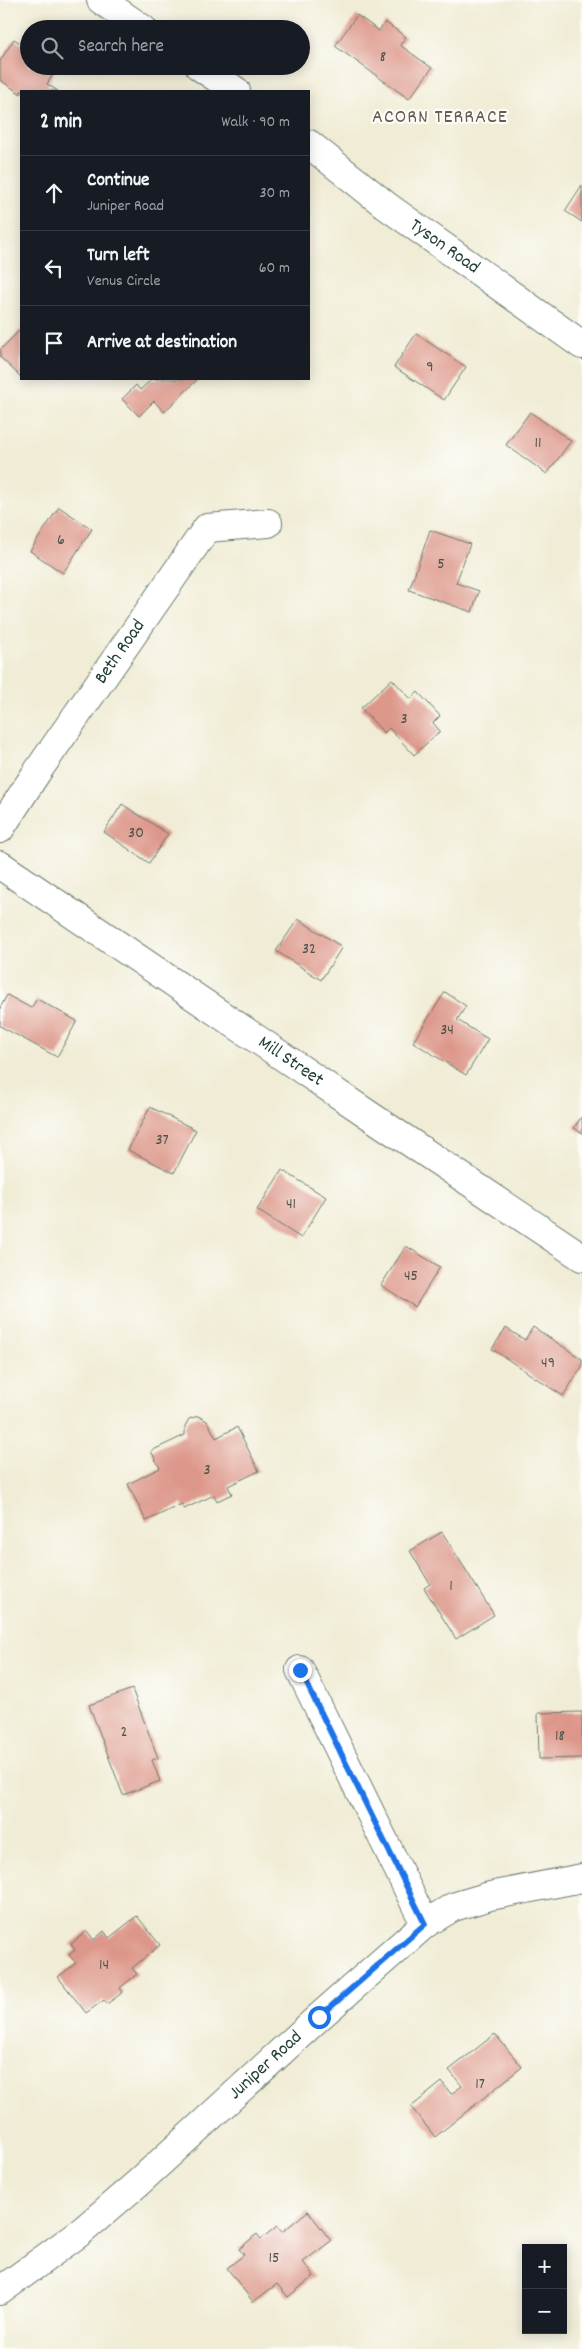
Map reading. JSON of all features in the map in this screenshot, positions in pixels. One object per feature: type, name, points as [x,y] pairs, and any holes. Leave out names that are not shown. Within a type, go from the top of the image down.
[{"type":"street","points":[[101,0],[130,20]]},
{"type":"street","points":[[212,75],[235,90]]},
{"type":"street","name":"Tyson Road","points":[[310,145],[388,207],[582,345]]},
{"type":"street","name":"Beth Road","points":[[0,828],[207,528],[268,523]]},
{"type":"street","name":"Mill Street","points":[[0,865],[582,1257]]},
{"type":"street","points":[[300,1670],[425,1924]]},
{"type":"street","name":"Juniper Road","points":[[0,2292],[82,2231],[425,1924],[453,1907],[490,1896],[582,1878]]},
{"type":"building","points":[[357,15],[379,31],[385,22],[406,37],[400,45],[432,68],[409,99],[335,46]]},
{"type":"building","points":[[14,39],[20,43],[20,75],[53,75],[47,84],[56,90],[20,90],[20,93],[0,80],[0,61]]},
{"type":"building","points":[[582,185],[582,222],[565,211]]},
{"type":"building","points":[[20,330],[20,376],[0,357],[0,350]]},
{"type":"building","points":[[416,334],[466,367],[444,400],[394,367]]},
{"type":"building","points":[[151,380],[197,380],[164,412],[154,401],[139,416],[122,399],[136,385],[140,390]]},
{"type":"building","points":[[530,412],[571,441],[547,474],[506,445]]},
{"type":"building","points":[[59,507],[92,529],[63,573],[30,551]]},
{"type":"building","points":[[430,530],[470,544],[456,583],[479,591],[472,612],[409,590]]},
{"type":"building","points":[[392,679],[411,699],[418,692],[440,716],[433,723],[440,731],[414,755],[389,728],[384,733],[361,708]]},
{"type":"building","points":[[122,804],[168,834],[149,863],[104,832]]},
{"type":"building","points":[[298,919],[342,947],[321,980],[276,951]]},
{"type":"building","points":[[445,992],[466,1006],[457,1020],[488,1039],[466,1075],[413,1042]]},
{"type":"building","points":[[7,995],[31,1008],[37,999],[77,1021],[57,1057],[0,1026],[0,1008]]},
{"type":"building","points":[[150,1107],[196,1130],[174,1173],[128,1150]]},
{"type":"building","points":[[582,1116],[582,1133],[574,1128]]},
{"type":"building","points":[[282,1170],[326,1197],[301,1238],[257,1210]]},
{"type":"building","points":[[406,1246],[440,1267],[415,1307],[381,1285]]},
{"type":"building","points":[[533,1327],[582,1359],[582,1367],[563,1396],[492,1349],[506,1328],[525,1340]]},
{"type":"building","points":[[198,1416],[207,1421],[216,1438],[237,1427],[259,1471],[228,1486],[232,1494],[217,1501],[214,1495],[184,1509],[182,1504],[146,1521],[128,1484],[160,1468],[151,1451],[185,1435],[185,1426],[189,1419]]},
{"type":"building","points":[[442,1532],[494,1615],[456,1639],[424,1588],[430,1584],[410,1551]]},
{"type":"building","points":[[132,1689],[158,1758],[152,1760],[160,1781],[123,1795],[89,1705]]},
{"type":"building","points":[[582,1712],[582,1758],[539,1759],[538,1713]]},
{"type":"building","points":[[137,1916],[160,1945],[132,1968],[137,1974],[120,1988],[123,1992],[107,2004],[104,2000],[86,2013],[58,1977],[76,1963],[69,1955],[75,1950],[71,1944],[87,1931],[94,1940],[104,1931],[109,1938]]},
{"type":"building","points":[[495,2034],[522,2067],[435,2137],[411,2107],[442,2082],[451,2094],[462,2086],[449,2070]]},
{"type":"building","points":[[308,2211],[331,2241],[303,2262],[314,2276],[288,2297],[277,2284],[253,2302],[227,2268],[244,2255],[239,2249],[257,2234],[261,2239],[277,2226],[282,2232]]},
{"type":"district","name":"ACORN TERRACE","points":[[440,118]]},
{"type":"route","points":[[300,1670],[425,1924],[319,2017]]}]
